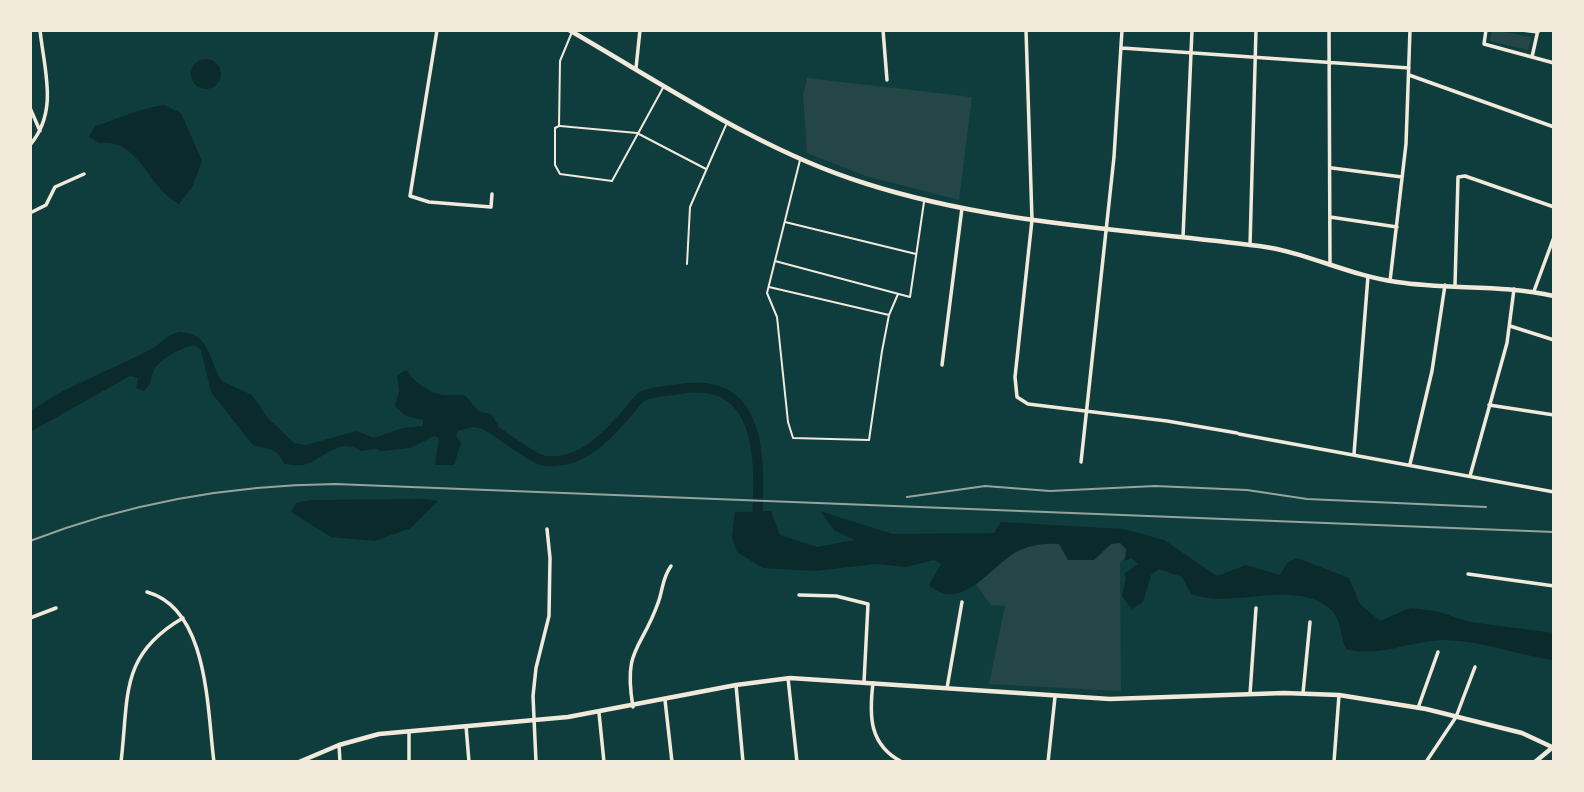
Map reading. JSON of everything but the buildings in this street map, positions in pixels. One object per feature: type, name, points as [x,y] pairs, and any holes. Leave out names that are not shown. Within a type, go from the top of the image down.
[{"type":"main road","points":[[571,31],[727,121],[800,159],[862,183],[924,200],[1031,220],[1250,245],[1390,281],[1514,289],[1554,296]]},
{"type":"main road","points":[[299,762],[339,745],[409,731],[599,713],[736,685],[788,678],[1055,697],[1132,699],[1250,694],[1339,695],[1418,708],[1522,733],[1553,747],[1535,762]]},
{"type":"street","points":[[30,145],[40,131],[49,97],[40,30]]},
{"type":"street","points":[[437,30],[410,196],[429,202],[491,207],[492,194]]},
{"type":"street","points":[[636,68],[640,30]]},
{"type":"street","points":[[883,30],[887,80]]},
{"type":"street","points":[[1026,30],[1031,220],[1015,377],[1017,397],[1028,404],[1088,410],[1238,433],[1554,492]]},
{"type":"street","points":[[1081,462],[1107,229],[1122,30]]},
{"type":"street","points":[[1183,237],[1192,30]]},
{"type":"street","points":[[1250,245],[1256,30]]},
{"type":"street","points":[[1329,30],[1330,265]]},
{"type":"street","points":[[1390,281],[1402,177],[1410,30]]},
{"type":"street","points":[[1486,30],[1484,44],[1554,63]]},
{"type":"street","points":[[1522,30],[1538,31],[1532,57]]},
{"type":"street","points":[[1121,48],[1409,68]]},
{"type":"street","points":[[1409,75],[1554,127]]},
{"type":"street","points":[[30,108],[40,131]]},
{"type":"street","points":[[1331,168],[1402,177]]},
{"type":"street","points":[[30,213],[46,205],[55,187],[84,174]]},
{"type":"street","points":[[1455,285],[1457,183],[1460,176],[1554,207]]},
{"type":"street","points":[[942,365],[962,208]]},
{"type":"street","points":[[1331,217],[1397,227]]},
{"type":"street","points":[[30,233],[30,245]]},
{"type":"street","points":[[1534,291],[1554,237]]},
{"type":"street","points":[[1354,454],[1368,276]]},
{"type":"street","points":[[1410,464],[1432,371],[1445,285]]},
{"type":"street","points":[[1470,476],[1510,326],[1514,289]]},
{"type":"street","points":[[1510,326],[1554,340]]},
{"type":"street","points":[[1489,405],[1554,415]]},
{"type":"street","points":[[536,762],[531,720],[536,668],[549,615],[550,558],[547,529]]},
{"type":"street","points":[[633,707],[630,662],[649,626],[665,575],[671,566]]},
{"type":"street","points":[[1468,574],[1554,586]]},
{"type":"street","points":[[147,592],[165,599],[183,618],[191,633],[204,684],[214,762]]},
{"type":"street","points":[[799,595],[836,596],[864,600],[868,604],[864,682]]},
{"type":"street","points":[[947,688],[962,602]]},
{"type":"street","points":[[30,618],[56,608]]},
{"type":"street","points":[[1250,694],[1256,608]]},
{"type":"street","points":[[121,762],[136,662],[151,639],[183,618]]},
{"type":"street","points":[[1303,693],[1310,622]]},
{"type":"street","points":[[1418,708],[1438,652]]},
{"type":"street","points":[[1426,762],[1456,717],[1475,667]]},
{"type":"street","points":[[788,678],[797,762]]},
{"type":"street","points":[[873,683],[872,727],[888,754],[902,762]]},
{"type":"street","points":[[736,685],[743,762]]},
{"type":"street","points":[[1334,762],[1339,695]]},
{"type":"street","points":[[1048,762],[1055,697]]},
{"type":"street","points":[[665,700],[672,762]]},
{"type":"street","points":[[599,713],[604,762]]},
{"type":"street","points":[[466,726],[469,762]]},
{"type":"street","points":[[409,731],[409,762]]},
{"type":"street","points":[[339,745],[340,762]]},
{"type":"lane","points":[[559,126],[560,61],[571,31]]},
{"type":"lane","points":[[665,85],[638,133],[612,181],[560,174],[554,155],[555,128],[559,126],[638,133],[706,169]]},
{"type":"lane","points":[[687,264],[689,213],[727,121]]},
{"type":"lane","points":[[800,159],[768,286],[768,298],[777,317],[791,437],[869,440],[890,315],[898,294]]},
{"type":"lane","points":[[774,261],[910,297],[924,200]]},
{"type":"lane","points":[[785,222],[917,254]]},
{"type":"lane","points":[[768,286],[890,315]]},
{"type":"shaded area","points":[[1492,30],[1532,37],[1528,50],[1490,41]]},
{"type":"shaded area","points":[[206,59],[217,63],[221,74],[217,85],[206,89],[195,85],[191,74],[195,63]]},
{"type":"shaded area","points":[[807,78],[972,97],[959,200],[866,176],[807,153],[803,95]]},
{"type":"shaded area","points":[[164,105],[181,113],[202,161],[192,187],[179,204],[159,187],[124,148],[113,143],[99,143],[89,137],[95,126]]},
{"type":"shaded area","points":[[179,332],[198,337],[208,349],[222,381],[252,395],[268,418],[294,443],[306,445],[357,431],[374,438],[403,428],[423,426],[423,420],[406,416],[395,406],[399,391],[397,375],[407,370],[417,382],[433,392],[466,396],[478,411],[491,414],[498,425],[497,431],[472,427],[458,431],[456,436],[461,443],[454,465],[435,465],[439,438],[431,435],[388,447],[361,451],[345,446],[309,463],[284,464],[275,452],[253,445],[211,392],[201,350],[194,345],[161,362],[144,391],[136,388],[138,378],[130,376],[30,432],[30,413],[40,405]]},
{"type":"shaded area","points":[[310,500],[438,501],[411,528],[375,541],[331,537],[291,512],[296,503]]},
{"type":"shaded area","points":[[771,511],[780,535],[817,547],[855,540],[835,531],[820,511],[892,534],[994,533],[1001,522],[1124,529],[1164,540],[1217,576],[1246,565],[1280,575],[1287,563],[1297,558],[1349,578],[1360,604],[1380,621],[1410,608],[1436,611],[1470,622],[1554,633],[1554,660],[1485,645],[1442,640],[1370,652],[1346,649],[1334,613],[1315,600],[1281,595],[1208,598],[1191,594],[1182,577],[1159,569],[1151,575],[1143,602],[1132,609],[1122,596],[1126,578],[1124,574],[1138,564],[1131,558],[1125,561],[1126,549],[1120,543],[1111,544],[1094,560],[1068,560],[1059,544],[1026,548],[1006,559],[975,585],[952,594],[941,593],[929,585],[941,564],[934,560],[906,567],[876,564],[814,571],[763,568],[737,552],[732,537],[735,512]]},
{"type":"shaded area","points":[[1036,541],[1125,542],[1130,549],[1120,564],[1121,691],[989,684],[1005,606],[991,605],[974,582],[989,565]]},
{"type":"waterway","points":[[486,425],[540,459],[558,461],[582,454],[593,447],[643,396],[680,389],[708,388],[728,396],[743,410],[752,429],[758,476],[757,523]]},
{"type":"waterway","points":[[382,446],[409,443],[433,431]]},
{"type":"railway","points":[[30,541],[104,516],[180,499],[256,488],[335,484],[1554,532]]},
{"type":"railway","points":[[907,497],[985,486],[1050,491],[1155,486],[1247,490],[1307,499],[1486,507]]}]
